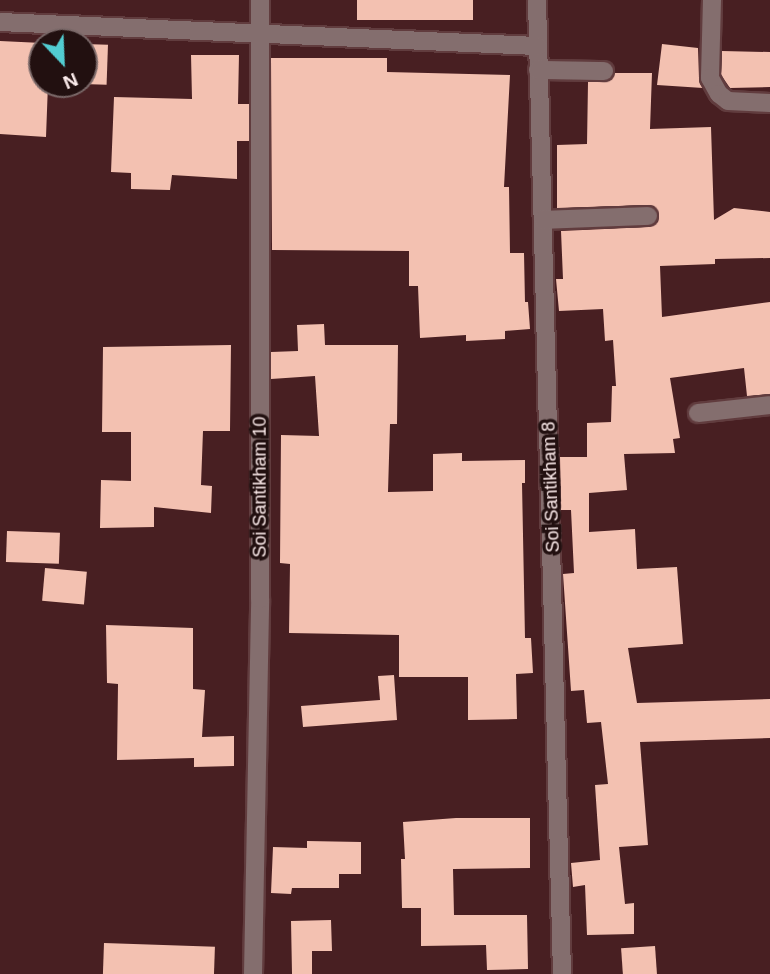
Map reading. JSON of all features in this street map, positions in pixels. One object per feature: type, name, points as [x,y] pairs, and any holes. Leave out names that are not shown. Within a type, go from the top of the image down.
[{"type":"street","name":"Soi Santikham 10","points":[[253,974],[260,599],[260,0]]},
{"type":"street","name":"Soi Santikham 8","points":[[537,0],[562,974]]},
{"type":"street","points":[[712,0],[710,78],[719,94],[728,101],[770,103]]},
{"type":"street","points":[[0,22],[537,46]]},
{"type":"street","points":[[538,70],[604,71]]},
{"type":"street","points":[[543,220],[649,216]]},
{"type":"street","points":[[698,413],[770,405]]},
{"type":"building","points":[[357,0],[473,0],[473,20],[357,20]]},
{"type":"building","points":[[0,41],[28,42],[28,98],[47,98],[46,137],[0,134]]},
{"type":"building","points":[[98,44],[108,45],[107,85],[98,85]]},
{"type":"building","points":[[662,44],[698,48],[699,78],[703,88],[657,85]]},
{"type":"building","points":[[722,51],[770,52],[770,87],[730,88],[721,75]]},
{"type":"building","points":[[191,55],[239,55],[238,104],[249,104],[249,141],[237,141],[237,179],[172,175],[170,190],[131,189],[131,173],[111,172],[114,97],[192,99]]},
{"type":"building","points":[[271,58],[387,58],[387,72],[510,75],[504,187],[509,187],[510,253],[524,253],[525,302],[528,302],[530,329],[505,331],[505,339],[466,341],[466,335],[420,338],[418,286],[409,286],[409,251],[272,250]]},
{"type":"building","points":[[615,73],[652,73],[650,129],[711,127],[714,220],[734,208],[770,212],[770,258],[715,259],[715,264],[660,266],[662,317],[770,302],[770,394],[747,396],[744,368],[670,378],[680,438],[673,439],[675,453],[624,454],[627,490],[589,493],[589,532],[635,529],[637,569],[677,567],[683,644],[628,648],[637,703],[770,699],[770,738],[640,742],[648,845],[619,847],[625,904],[634,903],[634,934],[587,935],[585,885],[573,887],[571,863],[600,860],[595,785],[608,784],[601,722],[587,723],[584,690],[571,691],[563,574],[574,573],[571,510],[561,510],[560,457],[587,457],[587,423],[611,422],[612,386],[616,386],[613,340],[605,341],[603,309],[559,311],[556,279],[563,279],[561,231],[649,227],[658,222],[659,215],[654,206],[648,205],[557,208],[557,145],[587,144],[588,82],[609,81]]},
{"type":"building","points":[[324,324],[325,345],[398,345],[397,424],[390,424],[388,492],[433,491],[433,454],[462,453],[462,461],[525,460],[525,483],[522,483],[525,638],[531,638],[533,673],[516,674],[517,719],[468,720],[468,677],[399,677],[399,635],[289,633],[290,564],[280,563],[281,435],[319,436],[315,376],[271,379],[271,352],[298,351],[297,325]]},
{"type":"building","points":[[231,345],[230,431],[203,431],[201,485],[212,486],[211,513],[154,507],[154,527],[100,528],[101,480],[131,481],[131,432],[102,432],[103,347]]},
{"type":"building","points":[[7,531],[60,533],[59,564],[6,562]]},
{"type":"building","points":[[45,568],[87,572],[84,605],[42,601]]},
{"type":"building","points":[[106,625],[193,628],[193,689],[205,690],[202,737],[234,736],[234,766],[194,767],[194,758],[117,760],[118,684],[107,683]]},
{"type":"building","points":[[394,675],[397,720],[303,727],[301,706],[380,700],[378,676]]},
{"type":"building","points":[[456,818],[530,818],[530,868],[453,869],[454,915],[527,915],[528,969],[487,970],[486,945],[421,946],[421,908],[402,908],[401,859],[405,859],[403,822]]},
{"type":"building","points":[[307,841],[361,842],[361,874],[339,874],[339,888],[292,888],[291,894],[271,893],[273,847],[307,848]]},
{"type":"building","points":[[331,920],[332,951],[312,951],[312,974],[292,974],[291,921]]},
{"type":"building","points":[[104,943],[215,947],[214,974],[103,974]]},
{"type":"building","points":[[655,946],[657,974],[623,974],[621,948]]}]
